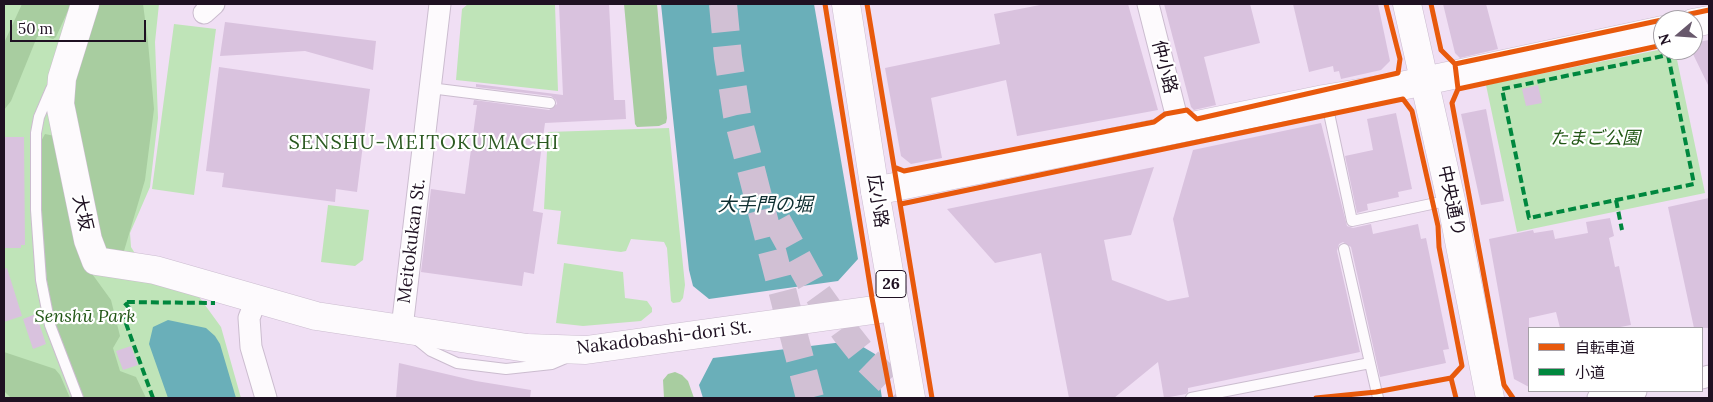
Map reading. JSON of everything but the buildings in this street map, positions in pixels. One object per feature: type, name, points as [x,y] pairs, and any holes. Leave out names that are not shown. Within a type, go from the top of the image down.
[{"type":"street","name":"Meitokukan St.","points":[[402,328],[440,4]]},
{"type":"street","name":"広小路","points":[[846,4],[875,191],[912,398]]},
{"type":"street","name":"仲小路","points":[[1148,4],[1180,130]]},
{"type":"street","name":"中央通り","points":[[1407,4],[1426,80],[1490,398]]},
{"type":"street","name":"大坂","points":[[84,8],[62,78],[60,104],[88,240],[96,261],[155,270],[256,300]]},
{"type":"street","points":[[875,191],[1653,32]]},
{"type":"street","points":[[256,300],[250,318],[251,347],[266,398]]},
{"type":"street","name":"Nakadobashi-dori St.","points":[[256,300],[316,316],[527,348],[586,350],[895,307]]},
{"type":"street","points":[[1598,398],[1631,392]]},
{"type":"lane","points":[[78,398],[50,325],[41,280],[36,210],[36,133],[39,118],[55,76],[84,8]]},
{"type":"lane","points":[[430,88],[550,104]]},
{"type":"lane","points":[[1326,99],[1352,221],[1451,200]]},
{"type":"lane","points":[[1344,249],[1378,398]]},
{"type":"lane","points":[[1191,398],[1370,363]]},
{"type":"green space","name":"Senshū Park","points":[[4,4],[159,4],[155,42],[158,118],[150,187],[130,233],[131,247],[136,255],[197,294],[221,327],[241,398],[4,398]]},
{"type":"green space","points":[[22,4],[71,4],[56,37],[53,39],[41,35],[37,37],[11,101],[4,110],[4,43]]},
{"type":"green space","points":[[94,4],[143,4],[148,42],[154,109],[145,180],[124,251],[117,254],[104,251],[68,100]]},
{"type":"green space","points":[[468,4],[555,5],[558,91],[456,80],[462,9]]},
{"type":"green space","points":[[624,4],[657,4],[667,118],[666,123],[659,126],[637,127],[635,124]]},
{"type":"green space","points":[[174,24],[216,29],[194,195],[152,189]]},
{"type":"green space","name":"たまご公園","points":[[1653,51],[1653,60],[1677,60],[1705,193],[1517,232],[1486,85]]},
{"type":"green space","points":[[669,128],[685,285],[683,298],[680,302],[673,303],[671,301],[667,248],[664,242],[631,239],[626,251],[621,252],[557,244],[561,211],[544,209],[548,132]]},
{"type":"green space","points":[[45,134],[55,136],[90,271],[111,300],[120,336],[113,348],[120,371],[136,377],[146,398],[81,398],[54,325],[47,281],[41,224],[39,145]]},
{"type":"green space","points":[[328,205],[369,210],[363,260],[355,266],[321,262]]},
{"type":"green space","points":[[564,263],[623,272],[625,298],[647,301],[652,308],[652,312],[641,321],[583,326],[556,323]]},
{"type":"green space","points":[[4,352],[55,369],[60,375],[70,398],[11,398],[4,391]]},
{"type":"green space","points":[[675,372],[682,375],[688,381],[694,398],[664,398],[663,380],[668,374]]},
{"type":"water","name":"大手門の堀","points":[[661,4],[814,4],[858,259],[838,281],[709,299],[693,286],[689,270]]},
{"type":"water","points":[[168,320],[206,328],[215,336],[220,344],[236,398],[168,398],[149,344],[153,327]]},
{"type":"water","points":[[843,342],[858,344],[875,354],[882,398],[703,398],[699,385],[713,358]]},
{"type":"tunnel","points":[[723,4],[728,57],[737,115],[810,398]]},
{"type":"tunnel","points":[[777,221],[815,290],[846,333],[868,361],[906,398]]},
{"type":"marked path","points":[[1668,55],[1694,184],[1529,218],[1502,89],[1668,55]]},
{"type":"marked path","points":[[1616,200],[1622,230]]},
{"type":"marked path","points":[[153,398],[124,318],[130,309],[124,302],[215,303]]},
{"type":"cycle path","points":[[825,4],[872,298],[891,398]]},
{"type":"cycle path","points":[[867,4],[894,167],[904,171],[1154,122],[1165,114],[1187,110],[1197,119],[1398,73],[1400,59],[1386,4]]},
{"type":"cycle path","points":[[1431,4],[1441,50],[1455,64],[1458,89],[1452,103],[1504,385],[1513,398]]},
{"type":"cycle path","points":[[1455,64],[1709,10]]},
{"type":"cycle path","points":[[1458,89],[1653,47]]},
{"type":"cycle path","points":[[901,204],[1403,99],[1412,111],[1438,226],[1439,247],[1462,366],[1451,378],[1456,398]]},
{"type":"cycle path","points":[[894,167],[932,398]]},
{"type":"cycle path","points":[[1316,398],[1376,392],[1451,378]]},
{"type":"district","name":"SENSHU-MEITOKUMACHI","points":[[424,143]]}]
